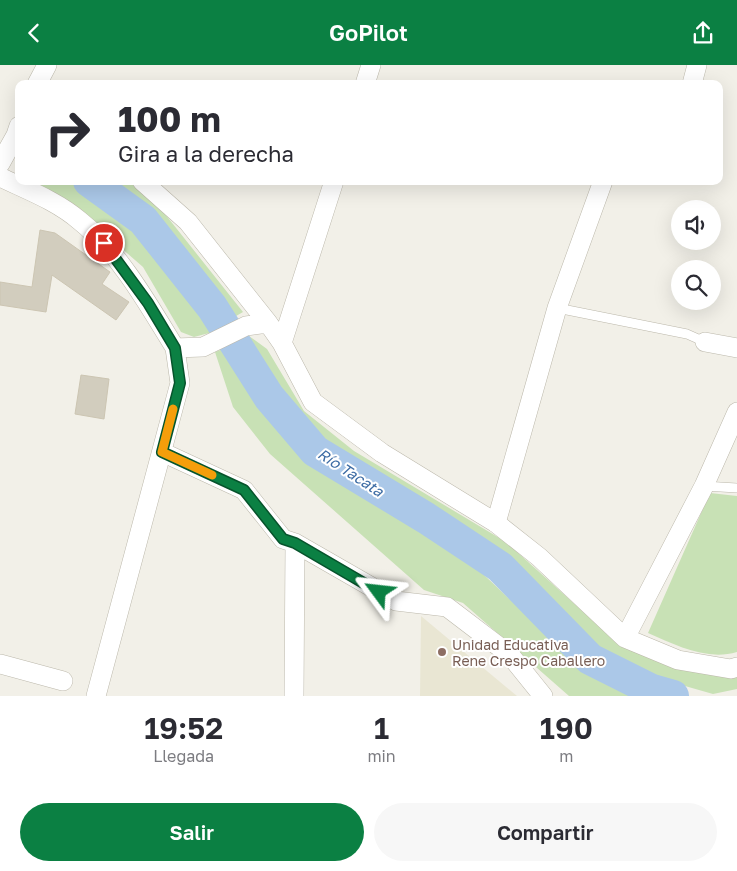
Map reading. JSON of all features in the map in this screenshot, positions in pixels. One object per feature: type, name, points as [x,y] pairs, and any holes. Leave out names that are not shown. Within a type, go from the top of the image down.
[{"type":"street","points":[[39,80],[47,65]]},
{"type":"street","points":[[366,80],[372,65]]},
{"type":"street","points":[[693,80],[697,65]]},
{"type":"street","points":[[15,136],[1,167],[15,177]]},
{"type":"street","points":[[26,185],[80,220],[104,243],[148,303],[175,348],[180,383],[103,695]]},
{"type":"street","points":[[146,185],[188,222],[268,323],[282,343],[313,402],[382,453],[496,523],[539,557],[625,637],[678,660],[731,669],[737,667]]},
{"type":"street","points":[[282,343],[333,185]]},
{"type":"street","points":[[496,523],[557,308],[602,185]]},
{"type":"street","points":[[175,348],[203,347],[246,326],[268,323]]},
{"type":"street","points":[[705,342],[737,348]]},
{"type":"street","points":[[625,637],[704,486],[737,412]]},
{"type":"street","points":[[162,452],[244,490],[283,539],[295,543],[396,601],[447,607],[510,655],[543,696]]},
{"type":"street","points":[[294,696],[295,543]]},
{"type":"street","points":[[0,664],[63,681]]},
{"type":"lane","points":[[557,308],[687,334],[705,342]]},
{"type":"lane","points":[[704,486],[737,488]]},
{"type":"shaded area","name":"Unidad Educativa Rene Crespo Caballero","points":[[421,616],[517,696],[420,696]]},
{"type":"green space","points":[[30,185],[78,185],[141,231],[187,286],[213,332],[194,337],[181,332],[143,267],[74,207]]},
{"type":"green space","points":[[108,185],[136,185],[157,204],[243,312],[231,319],[151,217]]},
{"type":"green space","points":[[249,336],[267,349],[304,411],[354,451],[506,542],[610,636],[737,667],[737,689],[713,694],[657,678],[594,648],[502,559],[323,447],[274,393],[239,338]]},
{"type":"green space","points":[[228,347],[260,398],[308,455],[435,536],[482,573],[588,673],[633,696],[569,696],[463,603],[424,590],[270,454],[233,407],[215,352]]},
{"type":"green space","points":[[710,493],[737,496],[737,652],[714,655],[691,650],[648,633]]},
{"type":"building","points":[[40,230],[55,233],[110,272],[102,284],[129,302],[116,320],[52,275],[46,312],[0,305],[0,282],[32,287]]},
{"type":"building","points":[[81,375],[109,379],[104,419],[75,414]]},
{"type":"waterway","name":"Río Tacata","points":[[95,185],[143,220],[212,307],[269,397],[315,451],[426,518],[500,567],[590,659],[652,690],[673,696]]},
{"type":"slow traffic","points":[[173,409],[162,452],[212,475]]},
{"type":"place","name":"Unidad Educativa Rene Crespo Caballero","points":[[442,652]]},
{"type":"route","points":[[104,243],[148,303],[175,348],[180,383],[162,452],[244,490],[283,539],[295,543],[379,592]]}]
